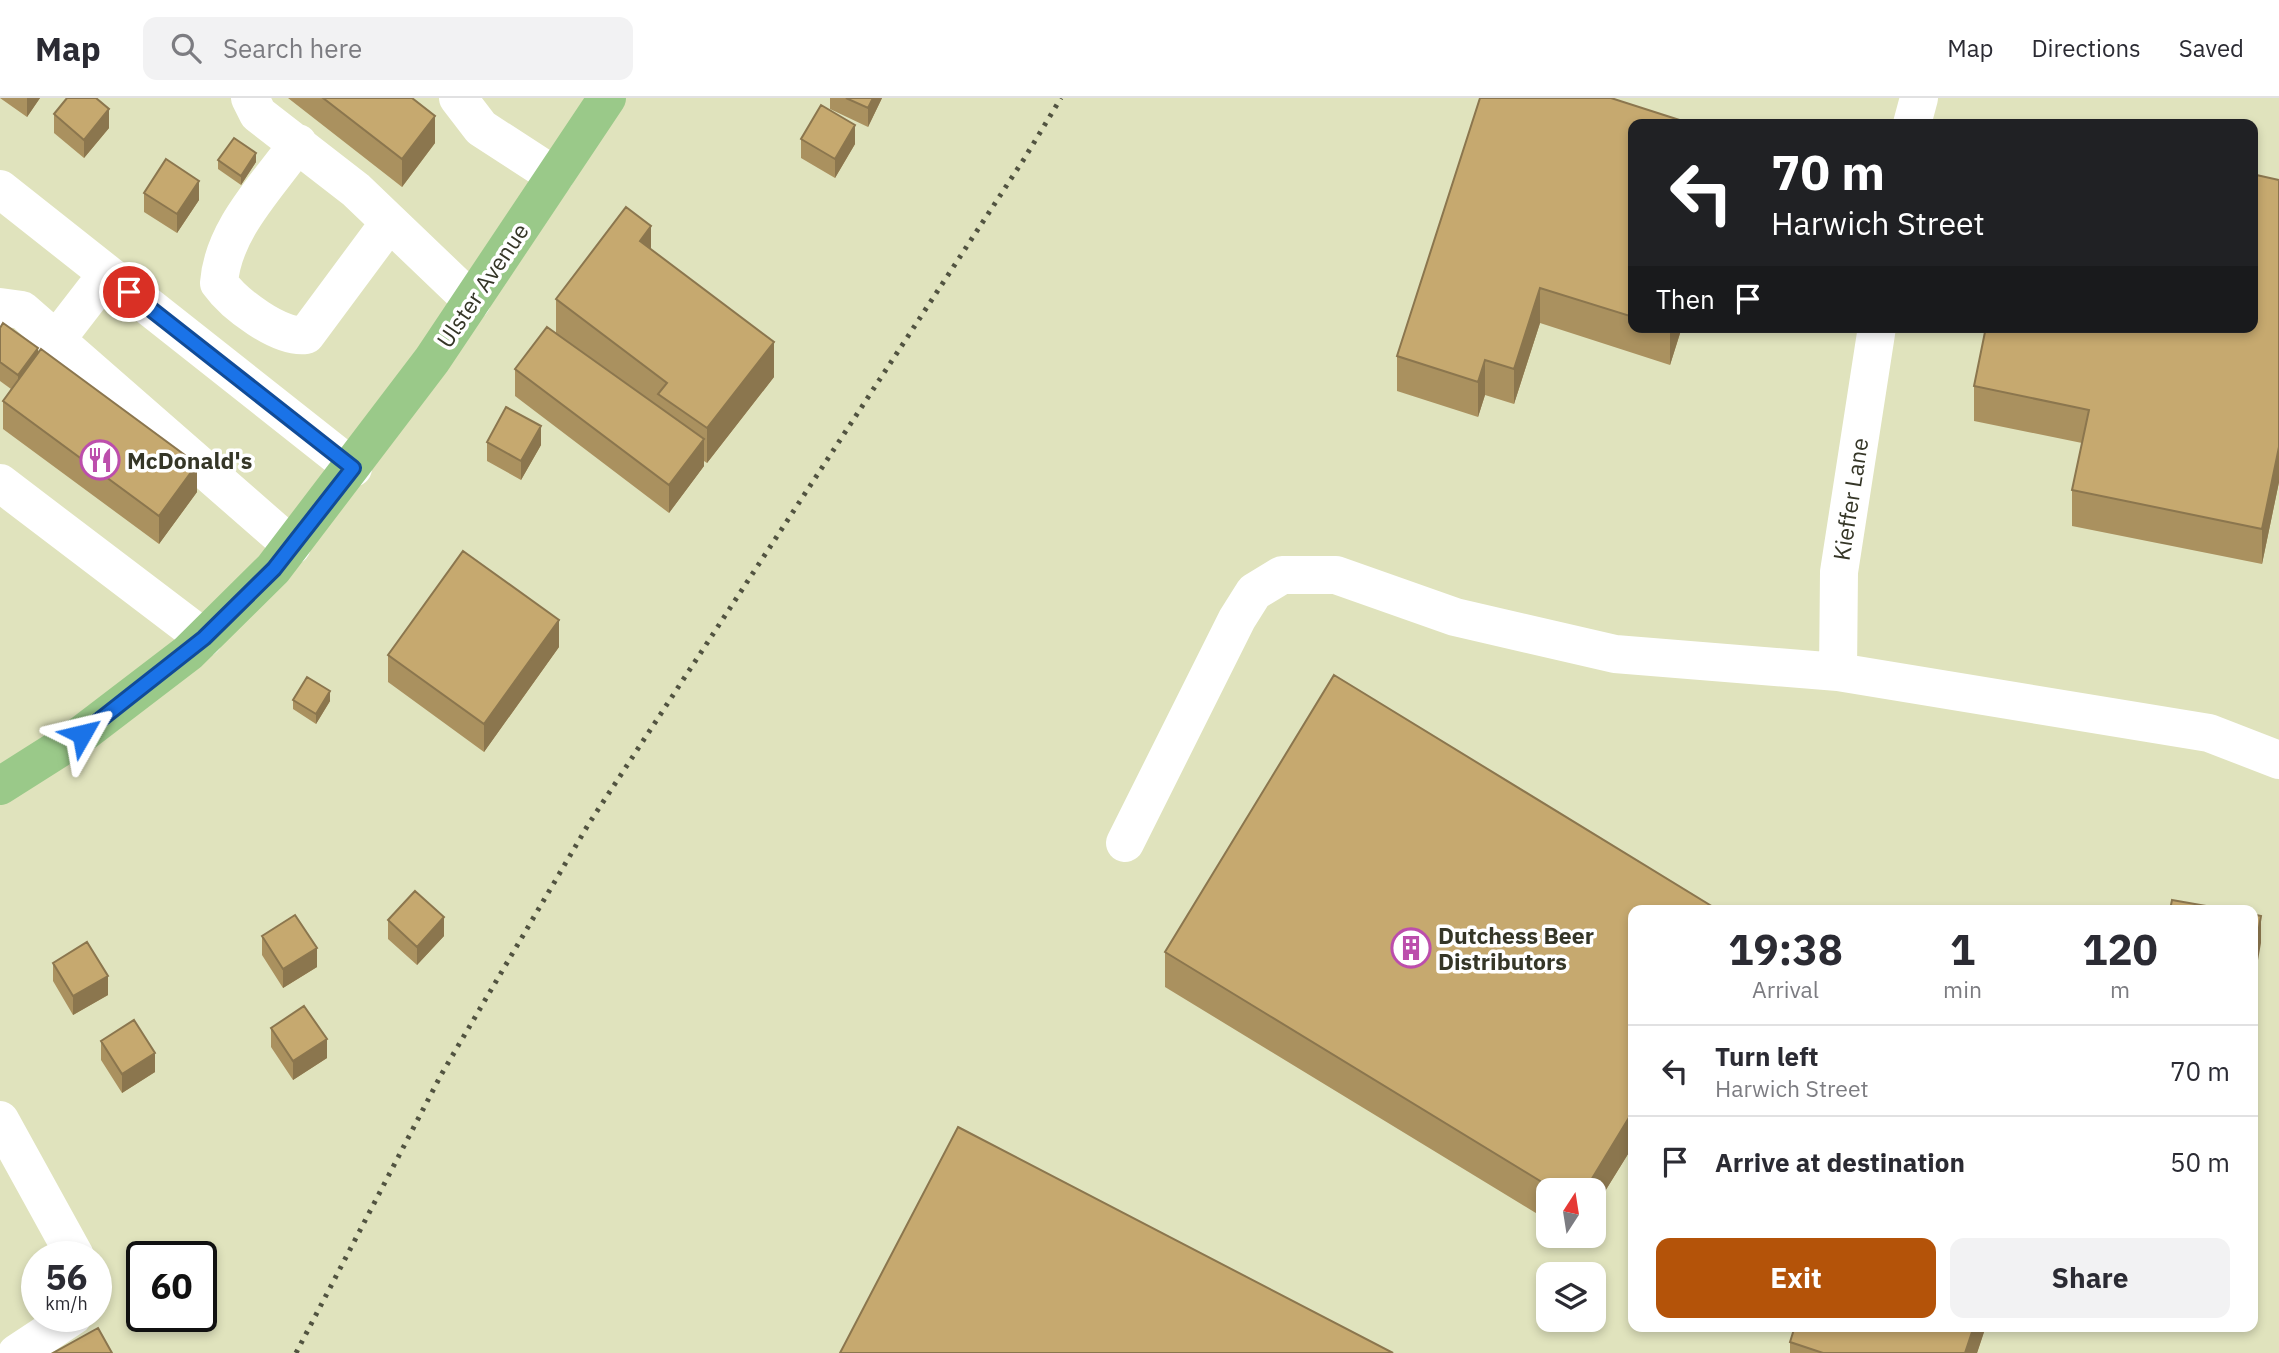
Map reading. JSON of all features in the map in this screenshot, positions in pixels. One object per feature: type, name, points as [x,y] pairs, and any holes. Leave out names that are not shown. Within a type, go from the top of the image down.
[{"type":"main road","name":"Ulster Avenue","points":[[0,786],[82,734],[204,638],[274,569],[353,468],[472,301],[607,98]]},
{"type":"street","points":[[250,98],[258,114],[356,190],[472,301]]},
{"type":"street","points":[[458,98],[481,128],[555,176]]},
{"type":"street","points":[[1913,119],[1919,98]]},
{"type":"street","points":[[298,143],[227,242],[220,262],[219,283],[230,299],[292,337],[306,335],[323,317],[389,223]]},
{"type":"street","points":[[0,189],[353,468]]},
{"type":"street","points":[[56,340],[107,274]]},
{"type":"street","points":[[195,344],[230,299]]},
{"type":"street","points":[[0,307],[22,310],[292,546]]},
{"type":"street","name":"Kieffer Lane","points":[[1838,672],[1839,572],[1876,333]]},
{"type":"street","points":[[0,483],[204,638]]},
{"type":"street","points":[[1125,843],[1237,619],[1254,592],[1282,575],[1336,575],[1455,617],[1615,654],[1838,672],[2209,733],[2279,760]]},
{"type":"street","points":[[0,1120],[67,1241]]},
{"type":"street","points":[[17,1353],[49,1332]]},
{"type":"building","points":[[67,98],[96,98],[109,109],[84,140],[54,114]]},
{"type":"building","points":[[323,98],[412,98],[435,116],[402,159]]},
{"type":"building","points":[[846,98],[873,98],[868,108]]},
{"type":"building","points":[[1480,98],[1611,98],[1676,119],[1628,119],[1628,315],[1540,288],[1514,369],[1485,360],[1478,382],[1397,356]]},
{"type":"building","points":[[821,105],[855,125],[835,159],[801,139]]},
{"type":"building","points":[[234,138],[256,153],[241,176],[218,160]]},
{"type":"building","points":[[166,159],[199,181],[177,214],[144,193]]},
{"type":"building","points":[[2258,175],[2279,180],[2279,447],[2262,529],[2072,490],[2089,410],[1974,386],[1985,333],[2258,333]]},
{"type":"building","points":[[626,207],[651,226],[640,241],[774,342],[707,428],[658,394],[667,383],[556,299]]},
{"type":"building","points":[[3,323],[38,348],[18,375],[0,362],[0,328]]},
{"type":"building","points":[[547,327],[704,439],[669,485],[515,369]]},
{"type":"building","points":[[41,349],[197,464],[159,516],[3,401]]},
{"type":"building","points":[[506,407],[541,426],[521,461],[487,442]]},
{"type":"building","points":[[463,551],[559,620],[484,724],[388,655]]},
{"type":"building","name":"Dutchess Beer Distributors","points":[[1334,675],[1710,905],[1628,905],[1628,1119],[1592,1178],[1536,1178],[1165,952]]},
{"type":"building","points":[[307,677],[330,691],[316,714],[293,700]]},
{"type":"building","points":[[415,891],[444,917],[417,947],[388,920]]},
{"type":"building","points":[[2172,900],[2200,905],[2171,905]]},
{"type":"building","points":[[295,915],[317,948],[283,969],[262,936]]},
{"type":"building","points":[[87,942],[108,976],[73,996],[53,963]]},
{"type":"building","points":[[304,1006],[327,1039],[293,1061],[271,1028]]},
{"type":"building","points":[[134,1020],[155,1053],[122,1074],[101,1041]]},
{"type":"building","points":[[958,1127],[1393,1353],[840,1353]]},
{"type":"building","points":[[91,1332],[100,1332],[112,1353],[53,1353]]},
{"type":"building","points":[[1793,1332],[1972,1332],[1965,1353],[1823,1353],[1790,1342]]},
{"type":"railway","points":[[296,1353],[441,1075],[588,825],[1024,159],[1061,98]]},
{"type":"place","name":"McDonald's","points":[[100,460]]},
{"type":"place","name":"Dutchess Beer Distributors","points":[[1411,948]]},
{"type":"route","points":[[82,734],[204,638],[274,569],[353,468],[129,292]]}]
